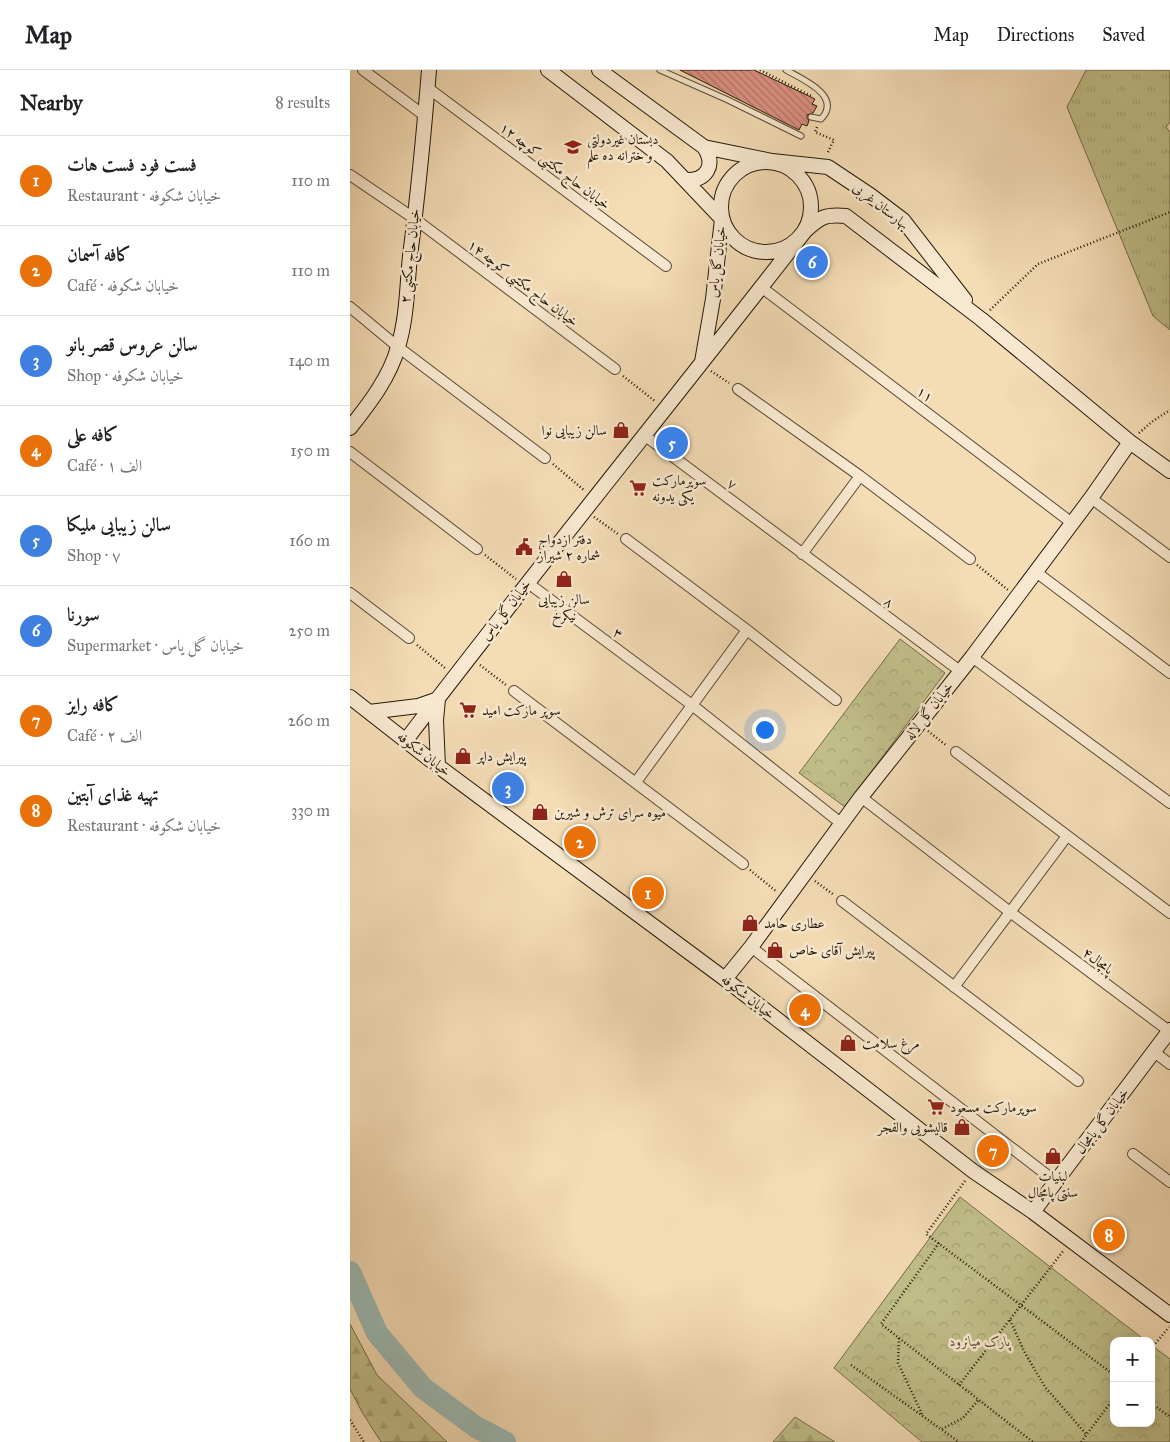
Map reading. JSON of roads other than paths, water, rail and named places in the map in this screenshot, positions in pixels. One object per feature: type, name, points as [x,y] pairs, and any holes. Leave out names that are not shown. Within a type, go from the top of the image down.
[{"type":"street","points":[[363,70],[425,116]]},
{"type":"street","name":"خیابان حاج مکتبی ۲","points":[[351,424],[371,400],[392,364],[398,347],[403,323],[415,219],[429,70]]},
{"type":"street","points":[[548,70],[667,161],[722,219]]},
{"type":"street","points":[[599,70],[704,147],[709,154],[708,170],[702,177],[694,180],[685,180]]},
{"type":"street","name":"خیابان حاج مکتبی کوچه ۱۲","points":[[428,88],[666,266]]},
{"type":"street","points":[[704,147],[772,161],[787,166],[799,175],[807,187],[812,202],[810,217],[805,231],[795,242],[782,250],[767,252],[752,250],[738,243],[728,232],[722,219],[720,204],[723,189],[732,176],[743,167],[757,162],[772,161]]},
{"type":"street","name":"بهارستان غربی","points":[[772,161],[828,167],[870,195],[903,220],[981,319]]},
{"type":"street","name":"خیابان حاج مکتبی کوچه ۱۴","points":[[350,175],[415,219],[615,369]]},
{"type":"street","name":"بهارستان غربی","points":[[805,231],[819,218],[830,214],[846,216],[981,319],[1130,442],[1170,471]]},
{"type":"street","name":"خیابان گل یاس","points":[[701,365],[722,219]]},
{"type":"street","name":"خیابان گل یاس","points":[[406,740],[454,676],[805,231]]},
{"type":"street","name":"۱۱","points":[[761,287],[1072,523]]},
{"type":"street","points":[[350,308],[398,347],[545,458]]},
{"type":"street","points":[[738,389],[860,476],[970,559]]},
{"type":"street","name":"۷","points":[[644,435],[802,554]]},
{"type":"street","name":"خیابان گل لاله","points":[[725,979],[751,947],[861,797],[1017,598],[1130,442]]},
{"type":"street","points":[[350,452],[477,549]]},
{"type":"street","points":[[802,554],[860,476]]},
{"type":"street","points":[[1090,498],[1170,558]]},
{"type":"street","points":[[626,539],[836,700]]},
{"type":"street","name":"۸","points":[[802,554],[960,671]]},
{"type":"street","points":[[1036,572],[1170,673]]},
{"type":"street","name":"۳","points":[[526,585],[692,705],[842,824]]},
{"type":"street","points":[[350,593],[409,638]]},
{"type":"street","points":[[636,782],[747,630]]},
{"type":"street","points":[[972,657],[1170,803]]},
{"type":"street","points":[[514,691],[743,864]]},
{"type":"street","name":"خیابان شکوفه","points":[[350,697],[438,766],[725,979],[973,1171],[1033,1212],[1170,1315]]},
{"type":"street","points":[[369,712],[418,706],[438,699],[436,720],[438,766]]},
{"type":"street","points":[[956,752],[1170,913]]},
{"type":"street","points":[[861,797],[1010,912]]},
{"type":"street","points":[[954,987],[1067,836]]},
{"type":"street","points":[[842,901],[1078,1081]]},
{"type":"street","name":"پامچال۴","points":[[1010,912],[1170,1031]]},
{"type":"street","points":[[751,947],[1056,1182]]},
{"type":"street","name":"خیابان گل پامچال","points":[[1033,1212],[1170,1031]]},
{"type":"street","points":[[1154,1052],[1170,1064]]},
{"type":"street","points":[[1133,1154],[1170,1182]]},
{"type":"lane","points":[[660,70],[728,100],[801,136]]},
{"type":"lane","points":[[786,70],[817,88],[825,96],[828,105],[827,113],[821,119],[811,117]]},
{"type":"waterway","points":[[350,1272],[377,1333],[423,1388],[476,1427],[505,1442]]},
{"type":"place","name":"دبستان غیردولتی و خترانه ده علم","points":[[573,147]]},
{"type":"place","name":"سورنا","points":[[812,262]]},
{"type":"place","name":"سالن زیبایی نوا","points":[[621,430]]},
{"type":"place","name":"سالن زیبایی ملیکا","points":[[672,443]]},
{"type":"place","name":"سوپرمارکت یکی یدونه","points":[[638,488]]},
{"type":"place","name":"دفتر ازدواج شماره ۲ شیراز","points":[[524,547]]},
{"type":"place","name":"سالن زیبایی نیکرخ","points":[[564,579]]},
{"type":"place","name":"سوپر مارکت امید","points":[[468,710]]},
{"type":"place","name":"پیرایش داپر","points":[[463,756]]},
{"type":"place","name":"سالن عروس قصر بانو","points":[[508,788]]},
{"type":"place","name":"میوه سرای ترش و شیرین","points":[[540,812]]},
{"type":"place","name":"کافه آسمان","points":[[580,842]]},
{"type":"place","name":"فست فود فست هات","points":[[648,893]]},
{"type":"place","name":"عطاری حامد","points":[[750,923]]},
{"type":"place","name":"پیرایش آقای خاص","points":[[775,950]]},
{"type":"place","name":"کافه علی","points":[[805,1010]]},
{"type":"place","name":"مرغ سلامت","points":[[848,1043]]},
{"type":"place","name":"سوپرمارکت مسعود","points":[[936,1107]]},
{"type":"place","name":"قالیشویی والفجر","points":[[962,1127]]},
{"type":"place","name":"کافه رایز","points":[[993,1151]]},
{"type":"place","name":"لبنیات سنتی پامچال","points":[[1053,1156]]},
{"type":"place","name":"تهیه غذای آبتین","points":[[1109,1235]]},
{"type":"park label","name":"پارک میانرود","points":[[980,1341]]}]
